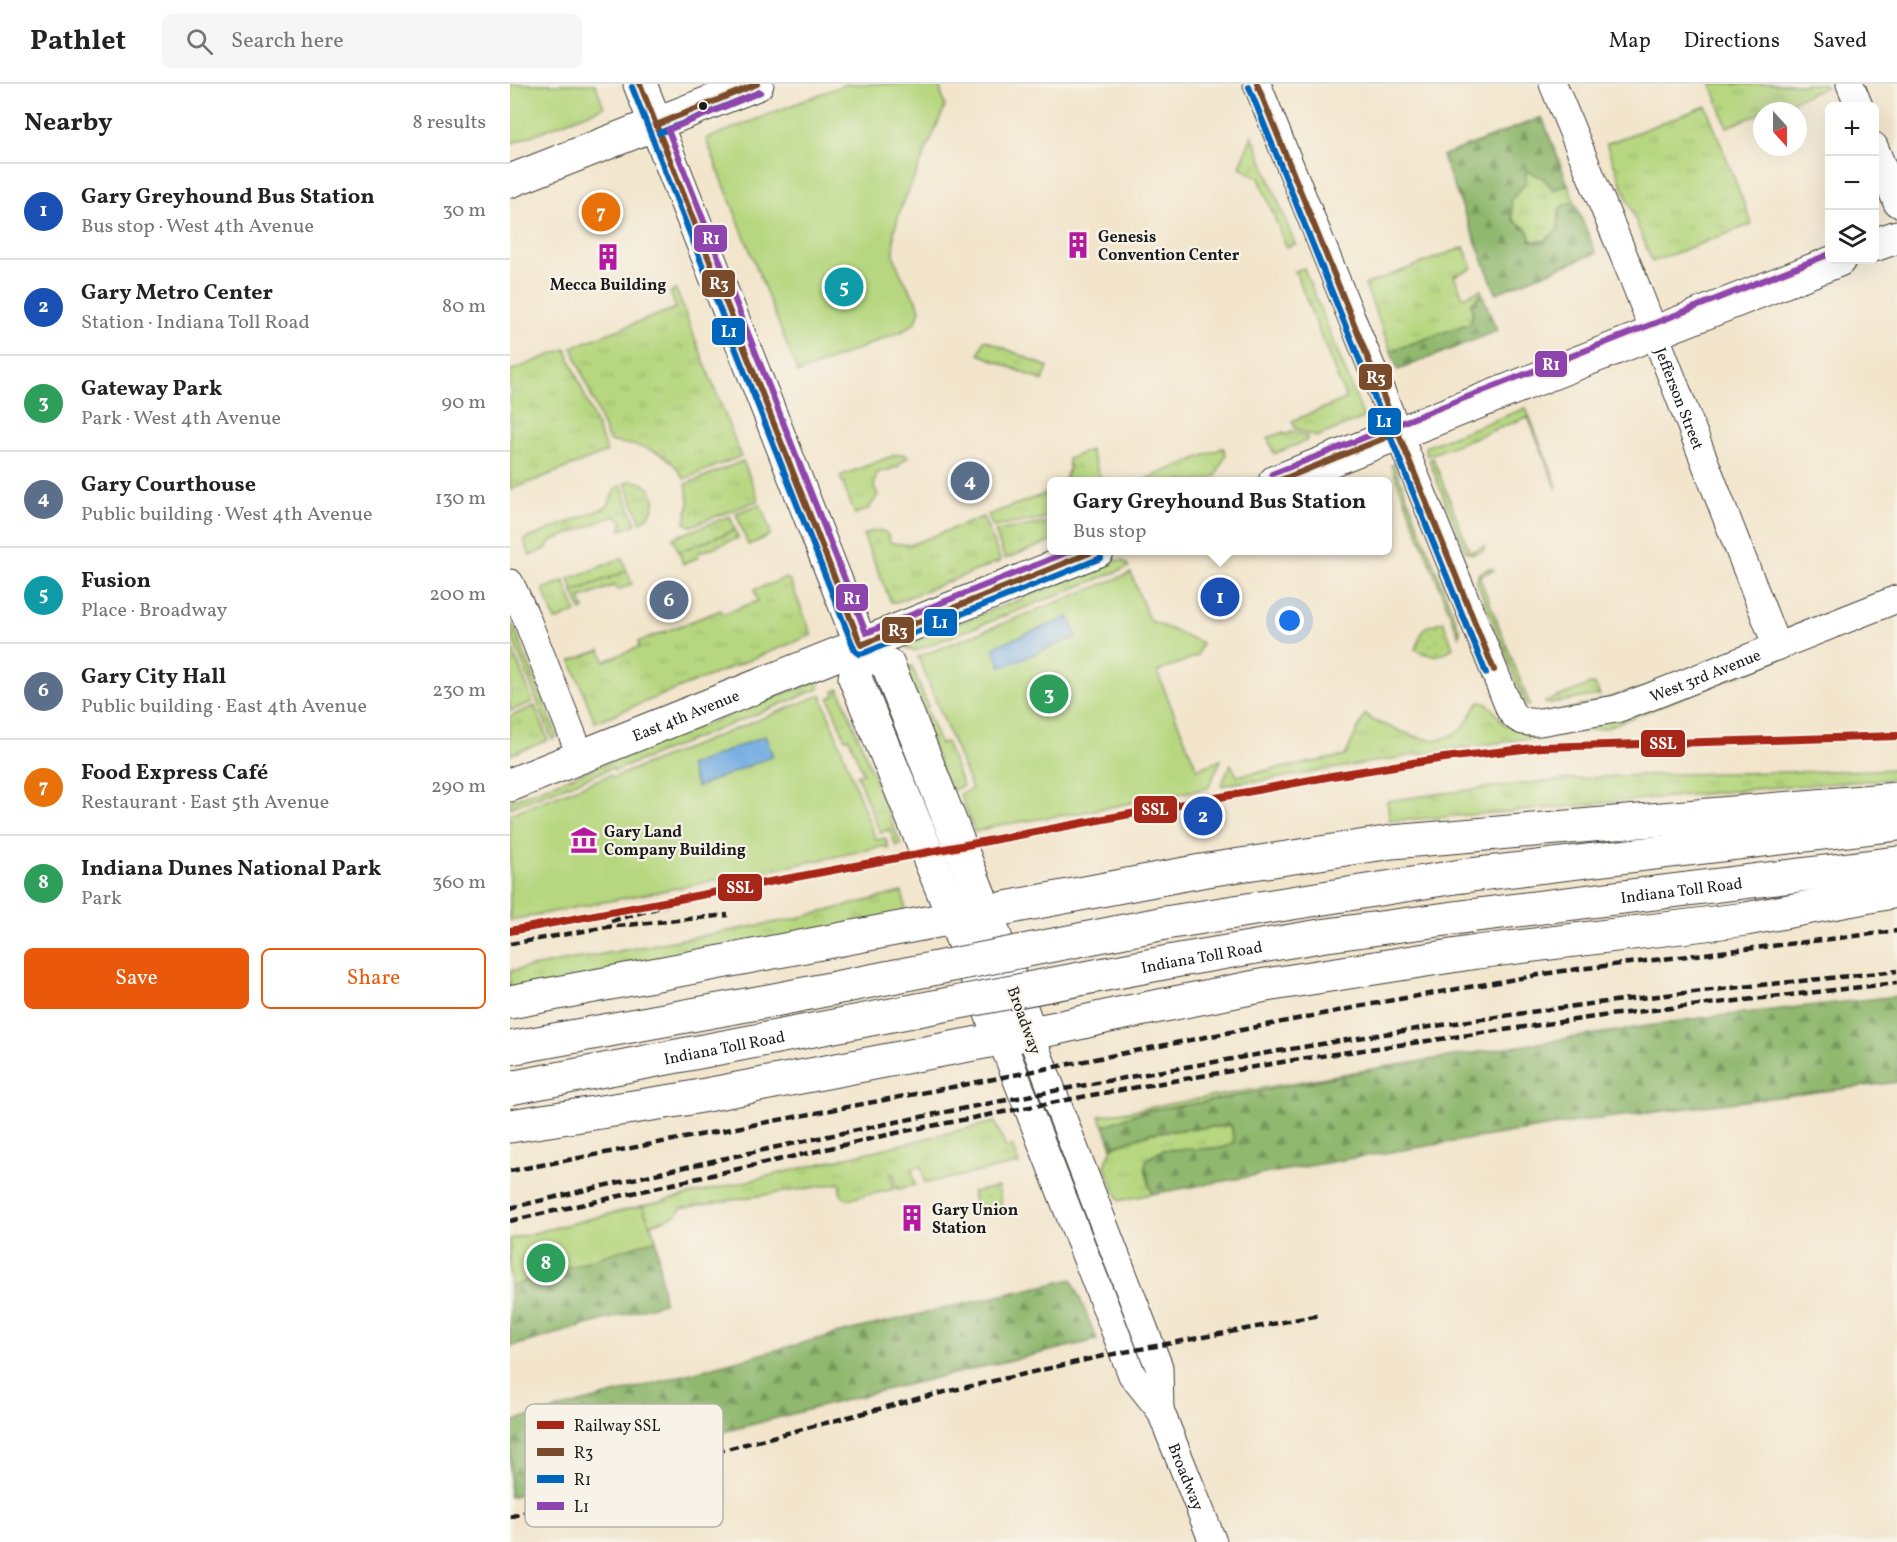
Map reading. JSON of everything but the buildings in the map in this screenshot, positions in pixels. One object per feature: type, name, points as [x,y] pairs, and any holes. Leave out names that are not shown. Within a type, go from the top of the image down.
[{"type":"main road","points":[[640,84],[861,645]]},
{"type":"main road","points":[[510,181],[757,84]]},
{"type":"main road","points":[[1879,244],[1897,237]]},
{"type":"main road","points":[[1287,477],[1829,264]]},
{"type":"main road","name":"East 4th Avenue","points":[[510,785],[1086,555]]},
{"type":"main road","name":"Broadway","points":[[861,645],[888,665],[986,912],[1016,1036],[954,918],[855,678],[861,645]]},
{"type":"main road","points":[[510,1002],[1201,871],[1392,842],[1897,799]]},
{"type":"main road","points":[[510,1048],[774,1000],[1165,923],[1462,876],[1897,824]]},
{"type":"main road","name":"Indiana Toll Road","points":[[510,1088],[1320,936],[1897,863]]},
{"type":"main road","points":[[510,1126],[685,1099],[1016,1036],[1266,985],[1476,952],[1746,919],[1897,891]]},
{"type":"street","points":[[1257,84],[1397,433]]},
{"type":"street","name":"Jefferson Street","points":[[1553,84],[1777,647]]},
{"type":"street","points":[[1850,84],[1857,102]]},
{"type":"street","points":[[1879,156],[1897,203]]},
{"type":"street","name":"West 3rd Avenue","points":[[1397,433],[1510,710],[1516,718],[1530,723],[1616,709],[1897,599]]},
{"type":"street","points":[[510,583],[526,617],[581,757]]},
{"type":"street","name":"Broadway","points":[[1016,1036],[1132,1376],[1160,1410],[1213,1542]]},
{"type":"green space","points":[[510,84],[595,84],[604,107],[510,144]]},
{"type":"green space","points":[[846,84],[939,84],[945,107],[901,208],[894,231],[894,256],[900,273],[920,309],[916,322],[903,331],[798,373],[706,139]]},
{"type":"green space","points":[[1711,84],[1825,84],[1827,87],[1790,102],[1753,102],[1753,117],[1727,127]]},
{"type":"green space","points":[[1706,106],[1752,224],[1652,262],[1606,144]]},
{"type":"green space","points":[[1542,117],[1568,184],[1554,190],[1543,178],[1526,171],[1526,182],[1511,200],[1513,220],[1527,229],[1531,241],[1545,241],[1558,229],[1560,208],[1574,201],[1596,253],[1496,293],[1442,156]]},
{"type":"green space","points":[[1252,135],[1295,244],[1286,247],[1259,178],[1240,167]]},
{"type":"green space","points":[[1526,170],[1543,178],[1554,189],[1568,184],[1574,201],[1560,208],[1558,229],[1545,241],[1531,241],[1527,229],[1513,220],[1511,200],[1526,182]]},
{"type":"green space","points":[[1464,247],[1472,268],[1454,276],[1463,297],[1481,290],[1482,294],[1471,303],[1473,315],[1470,323],[1391,351],[1365,285]]},
{"type":"green space","points":[[1304,268],[1364,418],[1316,437],[1295,428],[1292,421],[1346,399],[1295,271]]},
{"type":"green space","points":[[676,290],[741,456],[684,479],[670,460],[661,454],[642,447],[609,441],[572,347],[676,308],[670,292]]},
{"type":"green space","points":[[1482,294],[1497,331],[1398,370],[1391,351],[1470,323],[1473,315],[1471,303]]},
{"type":"green space","points":[[984,340],[1048,367],[1043,381],[979,354]]},
{"type":"green space","points":[[566,349],[607,452],[510,490],[510,371]]},
{"type":"green space","points":[[1526,408],[1557,485],[1556,488],[1528,417],[1427,456],[1425,447]]},
{"type":"green space","points":[[1294,431],[1307,437],[1306,441],[1274,454],[1268,438]]},
{"type":"green space","points":[[1223,448],[1226,454],[1213,477],[1151,477]]},
{"type":"green space","points":[[1090,450],[1100,477],[1066,477],[1069,469],[1068,459]]},
{"type":"green space","points":[[903,454],[908,456],[898,467],[877,473],[874,486],[878,495],[869,509],[855,514],[840,476]]},
{"type":"green space","points":[[1433,458],[1470,552],[1484,546],[1484,550],[1473,554],[1465,551],[1429,460]]},
{"type":"green space","points":[[743,461],[759,500],[691,526],[685,523],[689,503],[686,484]]},
{"type":"green space","points":[[1394,464],[1460,631],[1459,636],[1391,465]]},
{"type":"green space","points":[[629,481],[645,485],[653,496],[652,510],[641,522],[625,483]]},
{"type":"green space","points":[[621,485],[636,524],[621,530],[622,520],[614,516],[551,541],[546,549],[530,556],[524,540],[607,507],[615,489]]},
{"type":"green space","points":[[1047,493],[1047,518],[993,527],[988,515]]},
{"type":"green space","points":[[760,504],[770,534],[748,545],[736,513]]},
{"type":"green space","points":[[730,516],[735,530],[679,552],[673,538]]},
{"type":"green space","points":[[983,517],[1001,561],[891,602],[863,535],[882,531],[888,535],[891,543],[910,545]]},
{"type":"green space","points":[[1047,523],[1047,543],[1005,559],[995,531]]},
{"type":"green space","points":[[735,530],[738,538],[698,553],[699,557],[683,564],[679,552]]},
{"type":"green space","points":[[622,558],[627,571],[573,592],[569,579]]},
{"type":"green space","points":[[1119,560],[1124,561],[1129,567],[915,651],[906,648],[914,641]]},
{"type":"green space","points":[[1489,568],[1494,570],[1479,576],[1530,705],[1526,706],[1477,582],[1479,573]]},
{"type":"green space","points":[[627,571],[632,584],[617,590],[615,585],[580,599],[584,609],[581,611],[573,592]]},
{"type":"green space","points":[[1131,573],[1149,620],[1202,643],[1197,656],[1157,672],[1197,769],[1221,760],[1208,788],[1089,811],[994,826],[975,832],[960,794],[972,789],[918,657]]},
{"type":"green space","points":[[786,578],[790,581],[812,635],[595,722],[571,661],[600,650],[605,661],[639,647],[638,642],[721,610],[723,614],[758,601],[754,590]]},
{"type":"green space","points":[[564,581],[576,612],[555,621],[543,589]]},
{"type":"green space","points":[[1443,621],[1453,647],[1449,651],[1435,655],[1425,654],[1415,649],[1424,628]]},
{"type":"green space","points":[[510,625],[513,625],[555,730],[556,737],[552,739],[510,631]]},
{"type":"green space","points":[[1842,634],[1605,728],[1432,752],[1221,786],[1231,764],[1237,776],[1345,756],[1365,714],[1376,722],[1419,738],[1446,738],[1462,728],[1480,702],[1491,707],[1506,726]]},
{"type":"green space","points":[[510,643],[533,702],[510,711]]},
{"type":"green space","points":[[912,666],[940,744],[946,742],[963,786],[949,791],[906,668]]},
{"type":"green space","points":[[819,680],[819,689],[614,771],[613,768],[607,770],[510,808],[510,801]]},
{"type":"green space","points":[[1591,684],[1595,685],[1600,695],[1546,704],[1545,702]]},
{"type":"green space","points":[[839,689],[901,845],[896,846],[889,829],[880,833],[857,775],[863,773],[849,738],[845,739],[829,698],[835,695],[834,691]]},
{"type":"green space","points":[[821,695],[876,840],[885,838],[889,848],[885,846],[510,920],[510,814],[610,775],[612,778]]},
{"type":"green space","points":[[535,706],[548,740],[510,755],[510,716]]},
{"type":"green space","points":[[1897,769],[1897,779],[1765,788],[1390,821],[1387,801],[1503,786],[1590,778]]},
{"type":"green space","points":[[902,892],[905,906],[901,916],[510,993],[510,971],[794,919]]},
{"type":"green space","points":[[1897,996],[1897,1082],[1582,1121],[1353,1158],[1152,1194],[1145,1167],[1147,1159],[1163,1150],[1223,1148],[1234,1142],[1231,1125],[1151,1133],[1112,1147],[1104,1126],[1143,1111],[1194,1104],[1390,1066],[1700,1018]]},
{"type":"green space","points":[[1390,1066],[1194,1104],[1143,1111],[1104,1126],[1099,1116]]},
{"type":"green space","points":[[995,1122],[1006,1148],[1012,1146],[1019,1164],[925,1183],[921,1166],[912,1169],[915,1185],[897,1189],[893,1172],[891,1173],[894,1189],[849,1199],[843,1197],[840,1192],[841,1183],[681,1208],[677,1215],[649,1225],[642,1206]]},
{"type":"green space","points":[[1231,1125],[1234,1142],[1223,1148],[1163,1150],[1145,1167],[1152,1194],[1119,1201],[1105,1166],[1112,1147],[1151,1133]]},
{"type":"green space","points":[[998,1187],[1003,1211],[977,1216],[972,1192]]},
{"type":"green space","points":[[642,1206],[656,1239],[664,1303],[510,1347],[510,1239]]},
{"type":"green space","points":[[642,1206],[656,1239],[510,1286],[510,1239]]},
{"type":"green space","points":[[1072,1279],[1097,1340],[880,1391],[723,1432],[723,1404],[577,1404],[843,1332]]},
{"type":"green space","points":[[525,1418],[525,1492],[510,1497],[510,1422]]},
{"type":"water","points":[[1069,617],[1077,637],[1001,667],[993,647]]},
{"type":"water","points":[[765,736],[773,756],[697,787],[689,766]]},
{"type":"railway","points":[[611,921],[724,889]]},
{"type":"railway","points":[[510,944],[607,927],[728,915]]},
{"type":"railway","points":[[510,1171],[1388,1001],[1562,971],[1897,931]]},
{"type":"railway","points":[[510,1208],[893,1123],[1151,1073],[1409,1030],[1583,1005],[1897,971]]},
{"type":"railway","points":[[510,1221],[905,1131],[1092,1095],[1300,1059],[1609,1015],[1897,983]]},
{"type":"railway","points":[[723,1450],[932,1395],[1103,1356],[1320,1315]]},
{"type":"railway","points":[[510,1517],[525,1512]]},
{"type":"rail line","name":"SSL","points":[[510,931],[1332,776],[1444,758],[1542,747],[1897,736]]},
{"type":"transit line","name":"R3","points":[[640,84],[861,645],[1085,555]]},
{"type":"transit line","name":"R3","points":[[656,125],[757,84]]},
{"type":"transit line","name":"R3","points":[[1257,84],[1494,670]]},
{"type":"transit line","name":"L1","points":[[632,87],[855,651],[859,654],[864,653],[1101,558]]},
{"type":"transit line","name":"L1","points":[[1249,87],[1486,673]]},
{"type":"transit line","name":"L1","points":[[659,133],[760,92]]},
{"type":"transit line","name":"R1","points":[[760,92],[668,130],[866,633],[1061,555]]},
{"type":"transit line","name":"R1","points":[[1272,474],[1825,256]]},
{"type":"transit line","name":"R3","points":[[1288,477],[1397,433]]},
{"type":"place","name":"Food Express Café","points":[[601,212]]},
{"type":"place","name":"Genesis Convention Center","points":[[1078,245]]},
{"type":"place","name":"Mecca Building","points":[[608,257]]},
{"type":"place","name":"Fusion","points":[[844,287]]},
{"type":"place","name":"Gary Courthouse","points":[[970,481]]},
{"type":"place","name":"Gary Greyhound Bus Station","points":[[1220,597]]},
{"type":"place","name":"Gary City Hall","points":[[669,600]]},
{"type":"place","name":"Gateway Park","points":[[1049,694]]},
{"type":"place","name":"Gary Metro Center","points":[[1203,816]]},
{"type":"place","name":"Gary Land Company Building","points":[[584,840]]},
{"type":"place","name":"Gary Union Station","points":[[912,1218]]},
{"type":"place","name":"Indiana Dunes National Park","points":[[546,1263]]}]
